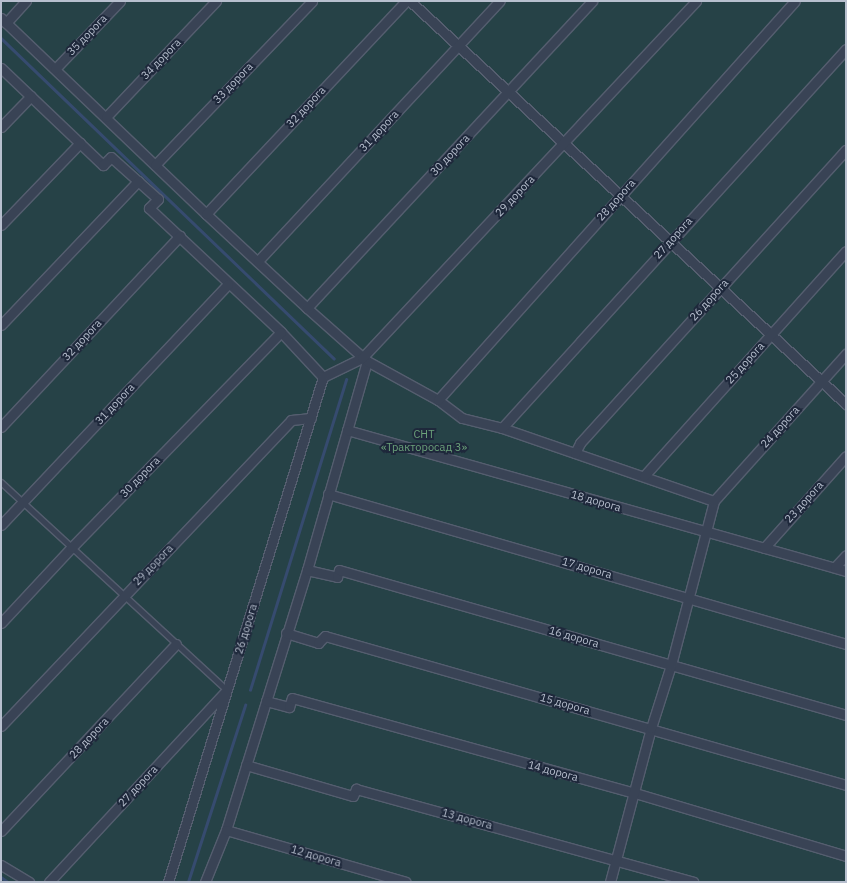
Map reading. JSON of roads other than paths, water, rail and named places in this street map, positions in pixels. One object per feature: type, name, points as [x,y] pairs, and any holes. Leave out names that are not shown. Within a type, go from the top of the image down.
[{"type":"street","points":[[26,1],[4,20],[206,214],[365,360],[438,400],[462,418],[502,428],[714,501],[671,665],[651,728],[635,793],[610,882]]},
{"type":"street","name":"35 дорога","points":[[55,69],[120,1]]},
{"type":"street","name":"34 дорога","points":[[106,117],[216,1]]},
{"type":"street","name":"33 дорога","points":[[155,165],[312,1]]},
{"type":"street","name":"32 дорога","points":[[206,214],[406,1]]},
{"type":"street","points":[[410,1],[846,404]]},
{"type":"street","name":"31 дорога","points":[[258,261],[500,1]]},
{"type":"street","name":"30 дорога","points":[[307,308],[592,1]]},
{"type":"street","name":"29 дорога","points":[[323,376],[365,360],[696,1]]},
{"type":"street","name":"28 дорога","points":[[438,400],[795,1]]},
{"type":"street","name":"27 дорога","points":[[502,428],[846,49]]},
{"type":"street","points":[[1,68],[104,165],[111,157],[158,199],[149,208],[180,236],[228,284],[281,332],[323,376]]},
{"type":"street","points":[[1,127],[31,96]]},
{"type":"street","points":[[1,226],[80,143]]},
{"type":"street","name":"26 дорога","points":[[575,453],[580,443],[846,150]]},
{"type":"street","points":[[1,325],[138,181]]},
{"type":"street","name":"32 дорога","points":[[1,428],[180,236]]},
{"type":"street","name":"25 дорога","points":[[644,476],[846,251]]},
{"type":"street","name":"31 дорога","points":[[1,525],[228,284]]},
{"type":"street","name":"30 дорога","points":[[1,623],[71,548],[281,332]]},
{"type":"street","name":"24 дорога","points":[[714,501],[846,354]]},
{"type":"street","points":[[205,882],[226,830],[286,633],[307,570],[347,430],[365,360]]},
{"type":"street","name":"26 дорога","points":[[168,882],[323,376]]},
{"type":"street","name":"29 дорога","points":[[1,726],[291,420],[311,418]]},
{"type":"street","name":"18 дорога","points":[[347,430],[846,571]]},
{"type":"street","name":"23 дорога","points":[[764,548],[846,456]]},
{"type":"street","name":"17 дорога","points":[[328,494],[846,644]]},
{"type":"street","points":[[835,567],[846,555]]},
{"type":"street","name":"16 дорога","points":[[307,570],[337,577],[339,570],[846,715]]},
{"type":"street","name":"15 дорога","points":[[286,633],[318,643],[325,636],[846,785]]},
{"type":"street","name":"28 дорога","points":[[1,831],[176,644]]},
{"type":"street","name":"27 дорога","points":[[49,882],[227,690]]},
{"type":"street","name":"14 дорога","points":[[266,701],[289,707],[292,698],[635,793],[846,856]]},
{"type":"street","name":"13 дорога","points":[[246,765],[353,796],[356,789],[693,882]]},
{"type":"street","name":"12 дорога","points":[[226,830],[406,882]]},
{"type":"street","points":[[1,865],[29,882]]},
{"type":"lane","points":[[1,482],[24,501],[71,548],[227,690]]},
{"type":"waterway","points":[[1,38],[334,358]]},
{"type":"waterway","points":[[250,690],[346,379]]},
{"type":"waterway","points":[[188,882],[245,705]]},
{"type":"waterway","points":[[1,877],[8,882]]},
{"type":"park label","name":"СНТ «Тракторосад 3»","points":[[424,441]]}]
